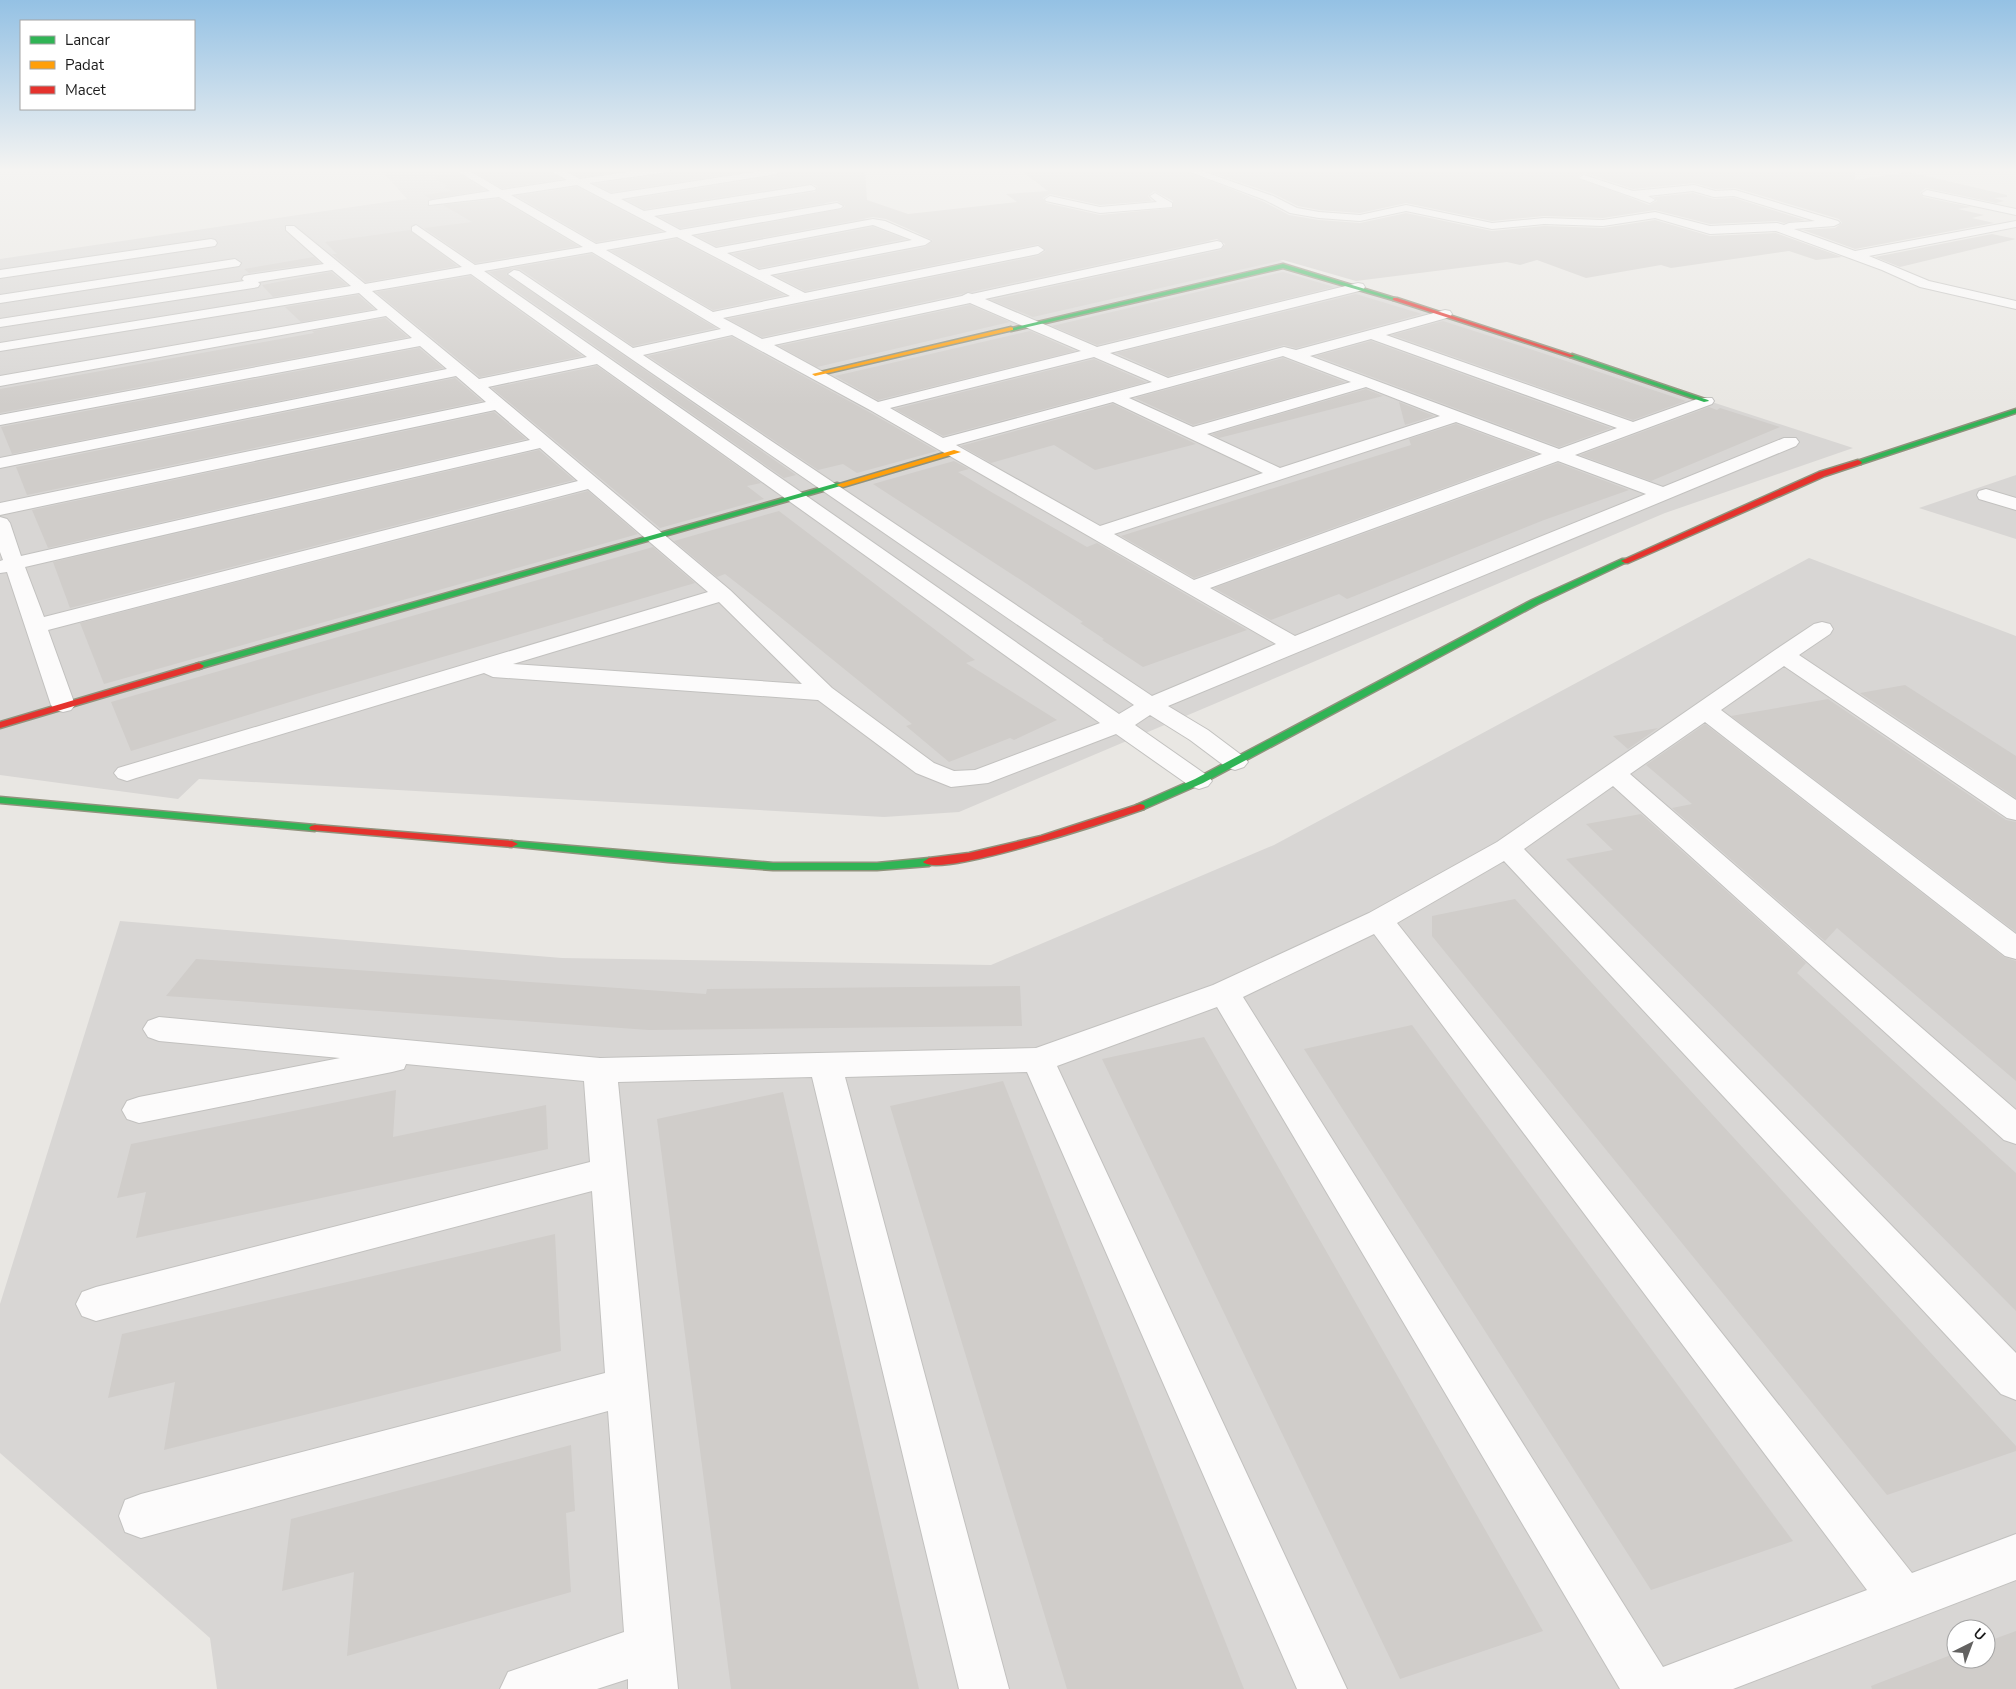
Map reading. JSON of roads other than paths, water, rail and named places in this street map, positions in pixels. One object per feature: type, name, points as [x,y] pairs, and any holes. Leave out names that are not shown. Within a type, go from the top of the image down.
[{"type":"street","points":[[0,274],[178,248]]},
{"type":"street","points":[[217,248],[235,263],[251,281],[267,304]]},
{"type":"street","points":[[312,248],[723,594],[824,693],[925,768],[951,779],[979,778],[1119,724],[1150,705],[1790,442]]},
{"type":"street","points":[[454,248],[478,260],[602,358],[1199,780]]},
{"type":"street","points":[[0,347],[360,289],[478,260],[499,263],[588,248]]},
{"type":"street","points":[[594,248],[734,330],[957,452],[1294,645]]},
{"type":"street","points":[[705,248],[802,297]]},
{"type":"street","points":[[714,252],[736,248]]},
{"type":"street","points":[[758,274],[887,248]]},
{"type":"street","points":[[760,344],[1204,248]]},
{"type":"street","points":[[1835,248],[1944,290],[2016,305]]},
{"type":"street","points":[[1855,255],[1898,248]]},
{"type":"street","points":[[712,316],[1038,250]]},
{"type":"street","points":[[478,260],[499,263],[1150,705],[1199,735],[1236,762]]},
{"type":"street","points":[[0,299],[235,263]]},
{"type":"street","points":[[0,322],[333,266]]},
{"type":"street","points":[[815,374],[1283,266],[1445,314],[1706,401]]},
{"type":"street","points":[[917,274],[1167,383]]},
{"type":"street","points":[[876,407],[1358,287]]},
{"type":"street","points":[[0,382],[388,312]]},
{"type":"street","points":[[1296,355],[1445,314]]},
{"type":"street","points":[[632,353],[734,330]]},
{"type":"street","points":[[1371,334],[1634,428]]},
{"type":"street","points":[[0,420],[422,341]]},
{"type":"street","points":[[940,444],[1274,352],[1284,351],[1663,494]]},
{"type":"street","points":[[474,384],[602,358]]},
{"type":"street","points":[[0,463],[458,371]]},
{"type":"street","points":[[1192,433],[1367,382]]},
{"type":"street","points":[[1115,397],[1279,474]]},
{"type":"street","points":[[1194,588],[1706,401]]},
{"type":"street","points":[[0,509],[498,404]]},
{"type":"street","points":[[0,800],[232,822],[605,851],[736,865],[823,868],[894,866],[969,857],[1044,839],[1130,812],[1236,762],[1535,602],[1704,525],[1822,474],[2016,411]]},
{"type":"street","points":[[1099,533],[1456,416]]},
{"type":"street","points":[[8,566],[542,442]]},
{"type":"street","points":[[0,725],[63,705],[957,452]]},
{"type":"street","points":[[36,626],[591,484]]},
{"type":"street","points":[[1986,495],[2016,504]]},
{"type":"street","points":[[0,523],[8,566],[36,626],[63,705]]},
{"type":"street","points":[[127,774],[723,594]]},
{"type":"street","points":[[159,1029],[600,1070],[1038,1060],[1224,993],[1379,920],[1506,848],[1822,629]]},
{"type":"street","points":[[1783,655],[2016,812]]},
{"type":"street","points":[[477,669],[824,693]]},
{"type":"street","points":[[1705,710],[2016,949]]},
{"type":"street","points":[[1614,773],[2016,1130]]},
{"type":"street","points":[[1506,848],[2016,1381]]},
{"type":"street","points":[[1379,920],[1903,1600]]},
{"type":"street","points":[[1224,993],[1648,1689]]},
{"type":"street","points":[[139,1110],[423,1054]]},
{"type":"street","points":[[1038,1060],[1322,1689]]},
{"type":"street","points":[[825,1064],[984,1689]]},
{"type":"street","points":[[525,1689],[652,1668],[600,1070]]},
{"type":"street","points":[[96,1304],[609,1172]]},
{"type":"street","points":[[141,1516],[628,1386]]},
{"type":"street","points":[[1669,1689],[2016,1557]]}]
